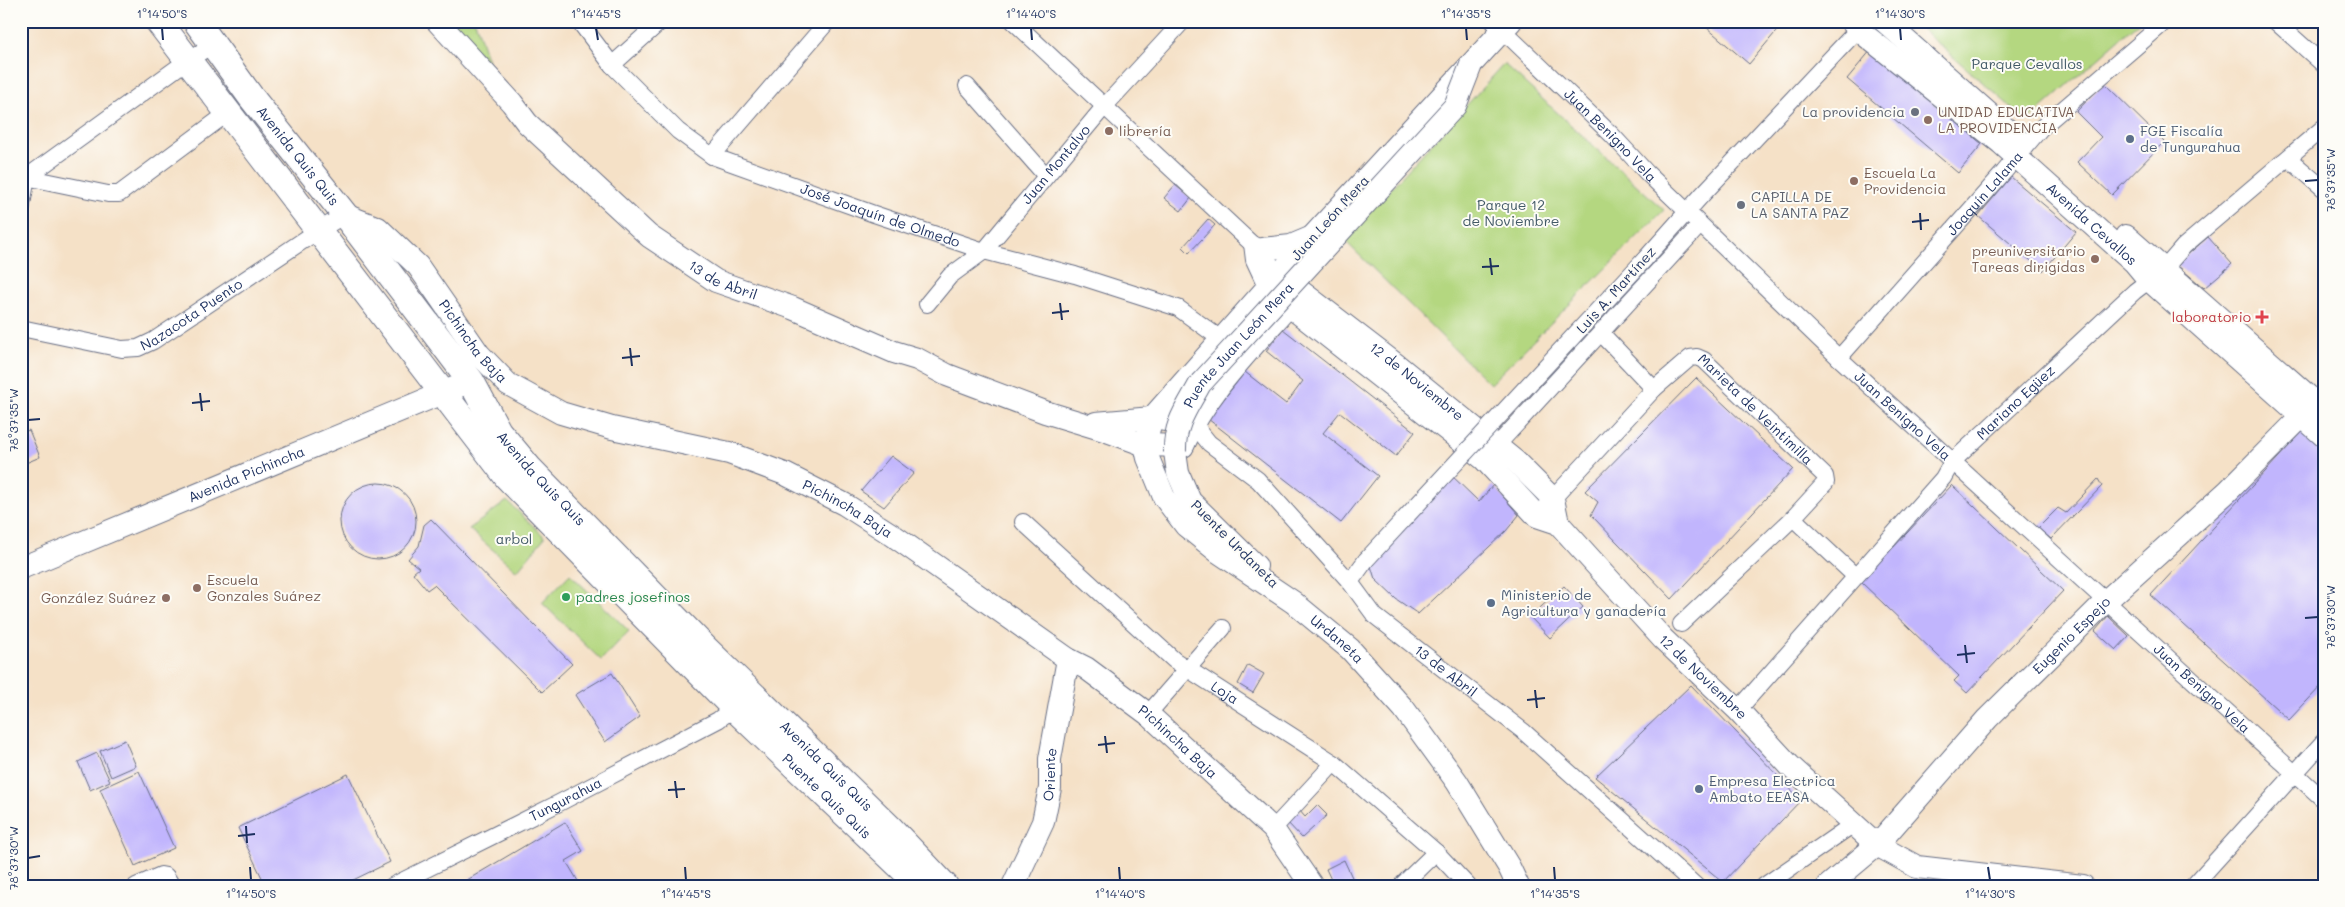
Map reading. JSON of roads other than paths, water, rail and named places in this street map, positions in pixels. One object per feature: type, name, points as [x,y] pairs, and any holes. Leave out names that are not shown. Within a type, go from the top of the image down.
[{"type":"main road","name":"Avenida Quis Quis","points":[[158,21],[230,112],[442,395],[508,478],[734,708]]},
{"type":"main road","name":"Avenida Quis Quis","points":[[196,21],[251,97],[346,215],[472,381],[498,431],[559,500],[705,648],[890,827],[945,886]]},
{"type":"main road","name":"Puente Quis Quis","points":[[734,708],[921,886]]},
{"type":"street","name":"13 de Abril","points":[[437,21],[527,123],[649,236],[716,281],[793,308],[894,352],[917,359],[947,375],[1045,412],[1145,445],[1179,449],[1209,443]]},
{"type":"street","name":"José Joaquín de Olmedo","points":[[580,21],[612,65],[678,131],[712,156],[984,251],[1075,274],[1178,308],[1222,340]]},
{"type":"street","points":[[612,65],[661,21]]},
{"type":"street","points":[[712,156],[828,21]]},
{"type":"street","points":[[1013,21],[1103,108],[1257,246],[1292,246],[1313,236]]},
{"type":"street","name":"Juan Montalvo","points":[[927,304],[950,276],[984,251],[1103,108],[1183,21]]},
{"type":"street","name":"Avenida Cevallos","points":[[1884,21],[2022,152],[2157,275],[2316,406],[2324,436]]},
{"type":"street","name":"Joaquín Lalama","points":[[1839,358],[2022,152],[2041,128],[2166,21]]},
{"type":"street","points":[[2275,21],[2324,64]]},
{"type":"street","name":"Juan Benigno Vela","points":[[1502,24],[1700,225],[1839,358],[2196,681],[2324,800]]},
{"type":"street","name":"Juan León Mera","points":[[1152,418],[1313,236],[1471,65],[1502,24]]},
{"type":"street","name":"Avenida Cevallos","points":[[1859,24],[2022,152]]},
{"type":"street","name":"Luis A. Martínez","points":[[1350,582],[1366,560],[1644,260],[1859,24]]},
{"type":"street","points":[[21,210],[24,177],[188,60],[214,44]]},
{"type":"street","name":"Puente Juan León Mera","points":[[1179,449],[1174,436],[1178,424],[1200,384],[1456,106],[1471,65]]},
{"type":"street","points":[[967,86],[1046,176]]},
{"type":"street","points":[[24,177],[108,194],[119,194],[230,112]]},
{"type":"street","name":"Mariano Egüez","points":[[1738,710],[1943,478],[1952,462],[2157,275],[2184,246],[2324,127]]},
{"type":"street","points":[[2288,158],[2324,189]]},
{"type":"street","name":"Nazacota Puento","points":[[21,328],[122,349],[138,348],[154,342],[319,230],[346,215]]},
{"type":"street","name":"Pichincha Baja","points":[[346,215],[378,228],[418,266],[479,354],[508,384],[562,413],[612,428],[729,453],[785,474],[844,504],[894,536],[1068,659],[1086,668],[1148,714],[1273,829],[1312,886]]},
{"type":"street","name":"Luis A. Martínez","points":[[1490,453],[1700,225]]},
{"type":"street","points":[[1257,246],[1254,260],[1272,282]]},
{"type":"street","name":"12 de Noviembre","points":[[1272,282],[1289,305],[1490,453],[1515,461],[1553,499]]},
{"type":"street","name":"12 de Noviembre","points":[[1272,282],[1299,290],[1390,360],[1490,453],[1537,516],[1558,523],[1663,639],[1738,710],[1790,766],[1852,825],[1877,845],[1917,867],[2083,886]]},
{"type":"street","points":[[1179,449],[1192,424],[1214,393],[1289,305]]},
{"type":"street","points":[[1601,333],[1654,389]]},
{"type":"street","name":"Marieta de Veintimilla","points":[[1537,516],[1654,389],[1690,358],[1697,357],[1704,360],[1825,476],[1826,482],[1793,518],[1681,624]]},
{"type":"street","name":"Avenida Pichincha","points":[[21,568],[472,381]]},
{"type":"street","name":"Eugenio Espejo","points":[[1828,886],[1877,845],[1987,719],[2106,601],[2228,491],[2316,406]]},
{"type":"street","points":[[1145,445],[1152,418]]},
{"type":"street","name":"13 de Abril","points":[[1083,423],[1152,418],[1192,424],[1209,443],[1258,480],[1350,582],[1374,616],[1523,731],[1696,886]]},
{"type":"street","name":"Urdaneta","points":[[1145,445],[1148,458],[1164,497],[1186,526],[1217,551],[1293,602],[1350,649],[1404,709],[1457,782],[1509,867],[1518,886]]},
{"type":"street","name":"Puente Urdaneta","points":[[1179,449],[1178,473],[1190,501],[1293,602]]},
{"type":"street","points":[[1553,499],[1558,523]]},
{"type":"street","points":[[1793,518],[1855,576]]},
{"type":"street","name":"Loja","points":[[1023,522],[1174,660],[1334,763],[1436,852],[1468,886]]},
{"type":"street","points":[[1148,714],[1223,628]]},
{"type":"street","name":"Oriente","points":[[1013,886],[1043,822],[1050,788],[1050,759],[1068,659]]},
{"type":"street","name":"Tungurahua","points":[[392,886],[559,803],[709,725],[734,708]]},
{"type":"street","points":[[2192,886],[2324,741]]},
{"type":"street","points":[[1273,829],[1334,763]]},
{"type":"street","points":[[1764,886],[1852,825]]},
{"type":"street","points":[[1401,886],[1436,852]]},
{"type":"street","points":[[136,886],[161,875],[169,881]]},
{"type":"place","name":"La providencia","points":[[1915,112]]},
{"type":"place","name":"UNIDAD EDUCATIVA LA PROVIDENCIA","points":[[1928,120]]},
{"type":"place","name":"librería","points":[[1109,131]]},
{"type":"place","name":"FGE Fiscalía de Tungurahua","points":[[2130,139]]},
{"type":"place","name":"Escuela La Providencia","points":[[1854,181]]},
{"type":"place","name":"CAPILLA DE LA SANTA PAZ","points":[[1741,205]]},
{"type":"place","name":"preuniversitario Tareas dirigidas","points":[[2095,259]]},
{"type":"place","name":"laboratorio","points":[[2262,317]]},
{"type":"place","name":"Escuela Gonzales Suárez","points":[[197,588]]},
{"type":"place","name":"padres josefinos","points":[[566,597]]},
{"type":"place","name":"González Suárez","points":[[166,598]]},
{"type":"place","name":"Ministerio de Agricultura y ganadería","points":[[1491,603]]},
{"type":"place","name":"Empresa Electrica Ambato EEASA","points":[[1699,789]]},
{"type":"park label","name":"Parque Cevallos","points":[[2027,64]]},
{"type":"park label","name":"Parque 12 de Noviembre","points":[[1511,214]]},
{"type":"park label","name":"arbol","points":[[514,539]]}]
